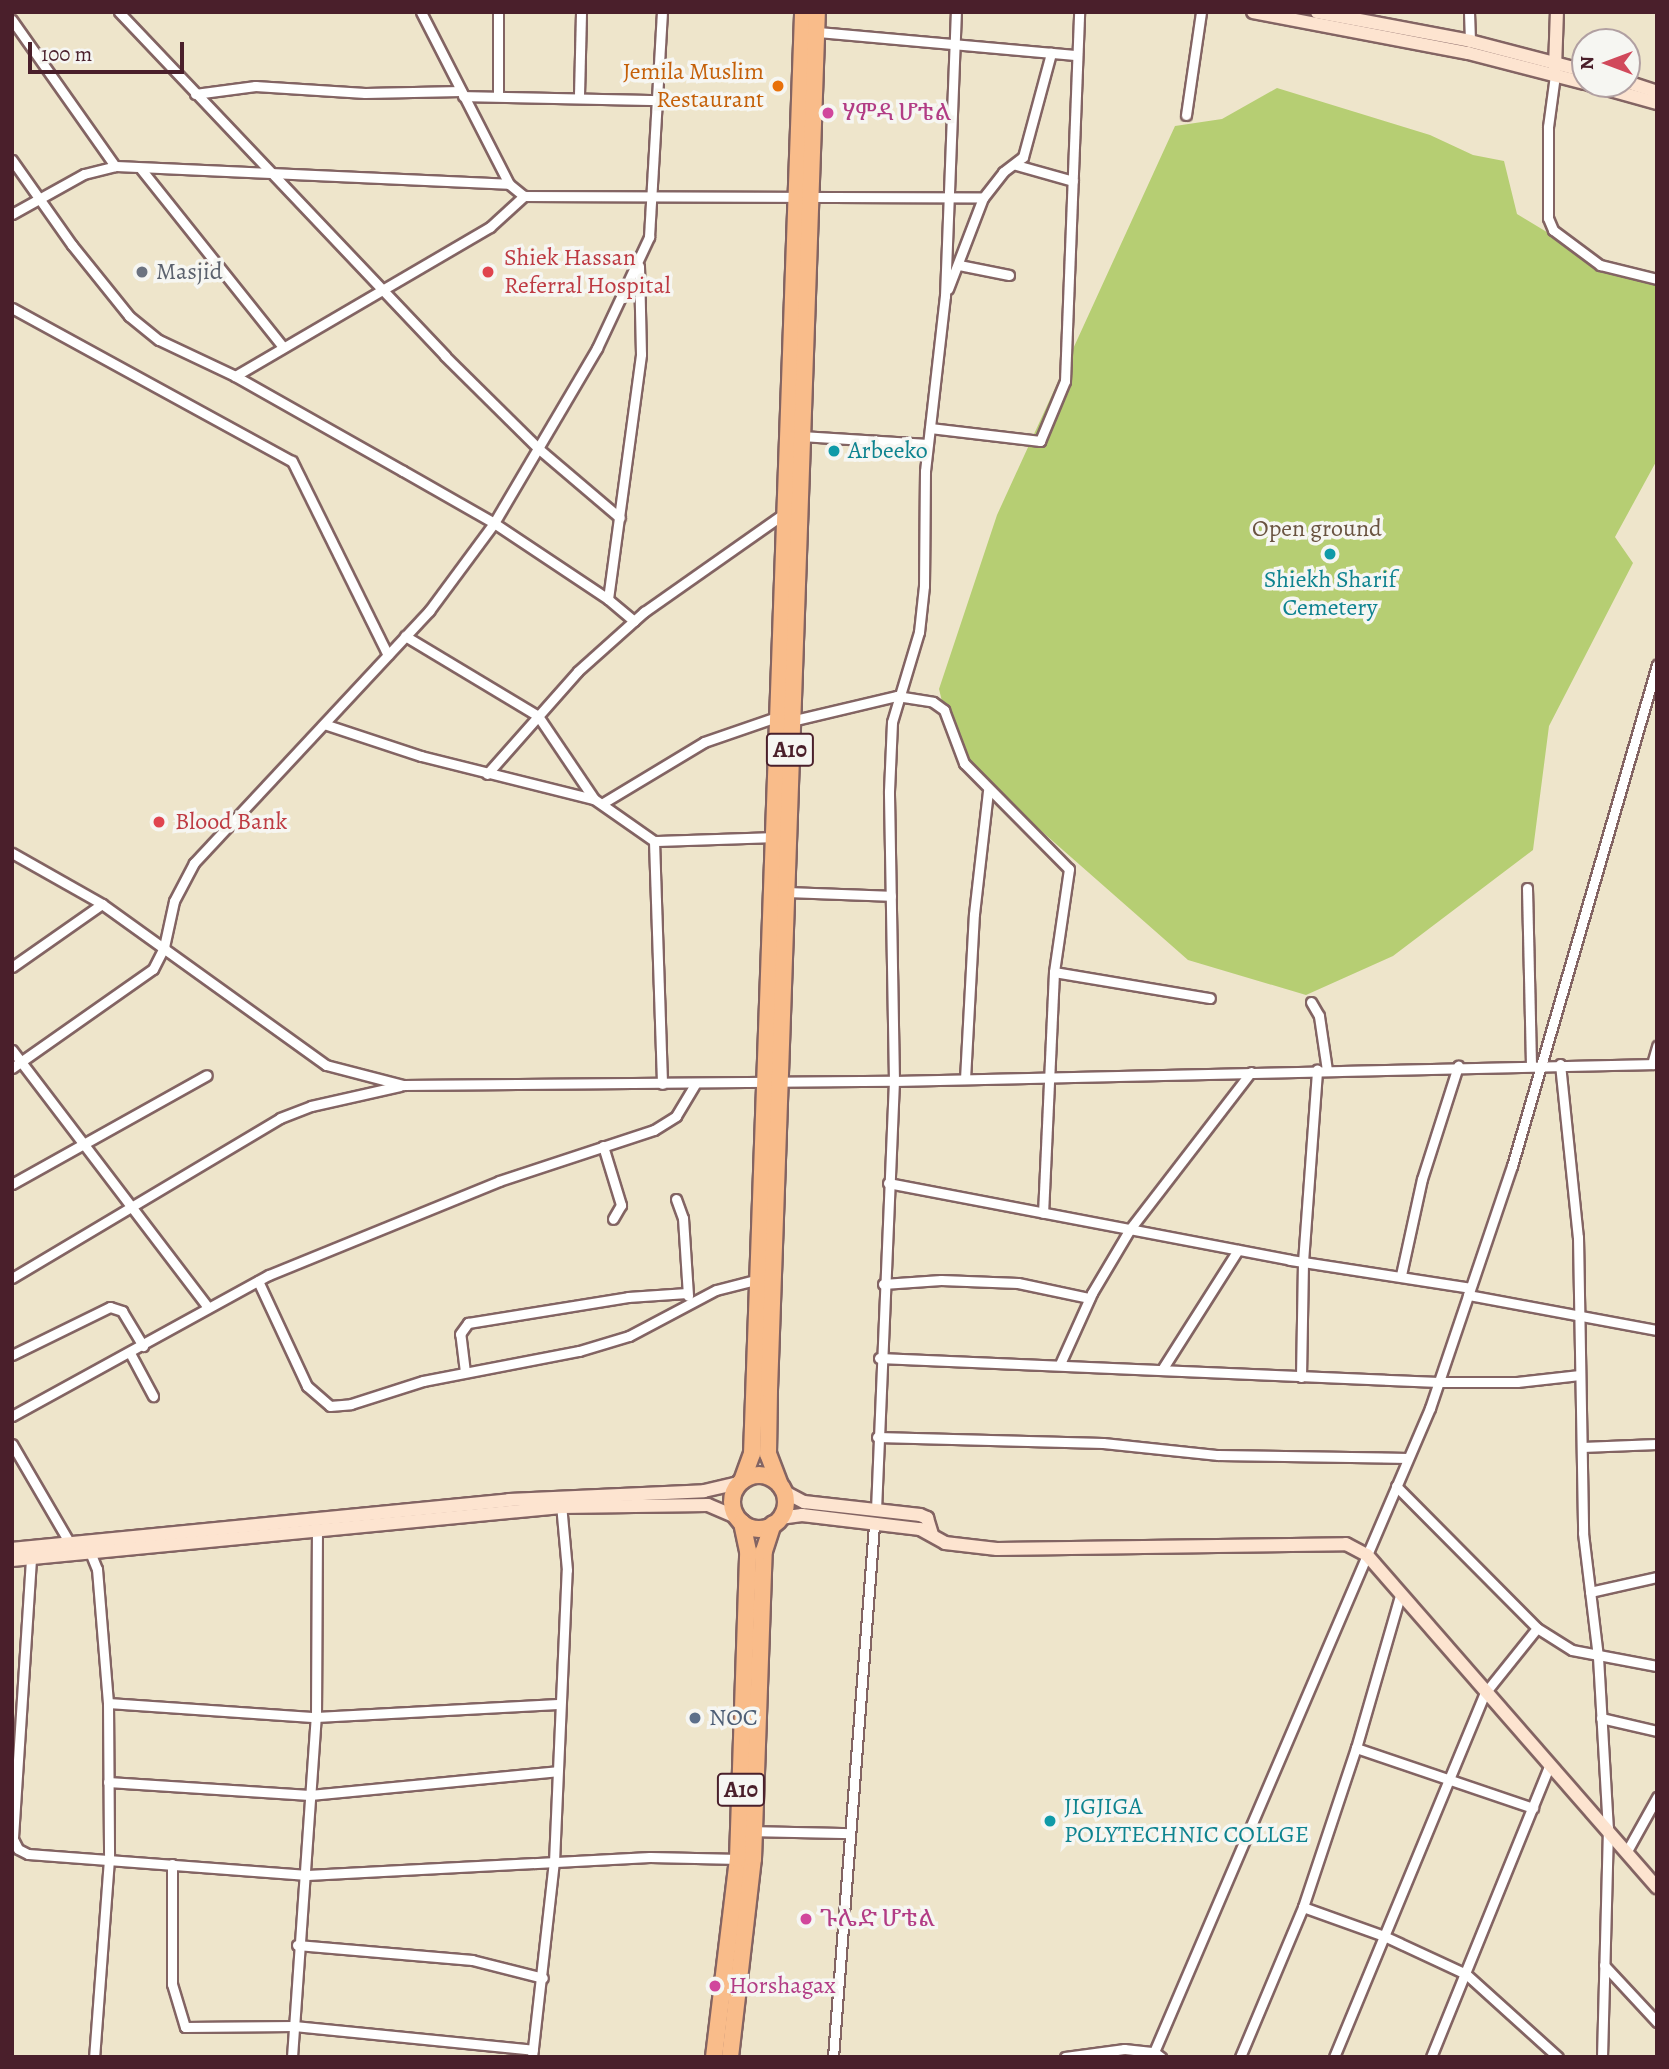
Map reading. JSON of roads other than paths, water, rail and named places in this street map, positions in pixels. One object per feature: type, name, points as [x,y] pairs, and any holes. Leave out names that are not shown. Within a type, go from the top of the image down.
[{"type":"highway","name":"A10","points":[[730,2057],[746,1859],[764,1551],[785,1503],[771,1468],[768,1441],[772,837],[784,719],[801,436],[803,12]]},
{"type":"highway","name":"A10","points":[[747,1831],[748,1551],[732,1500],[752,1454],[755,1280],[772,1082],[784,892],[783,514],[802,196],[817,12]]},
{"type":"highway","points":[[741,1482],[764,1476],[781,1488]]},
{"type":"highway","points":[[740,1521],[757,1529],[777,1521]]},
{"type":"highway","name":"A10","points":[[714,2057],[746,1859]]},
{"type":"main road","points":[[1253,12],[1571,70]]},
{"type":"main road","points":[[1318,12],[1470,41],[1571,76]]},
{"type":"main road","points":[[1555,69],[1557,12]]},
{"type":"main road","points":[[1640,98],[1657,103]]},
{"type":"main road","points":[[12,1549],[88,1549],[561,1502],[704,1491],[741,1482]]},
{"type":"main road","points":[[781,1488],[804,1502],[927,1518],[932,1534]]},
{"type":"main road","points":[[561,1502],[699,1504],[740,1521]]},
{"type":"main road","points":[[777,1521],[802,1516],[874,1525],[932,1534],[945,1543],[997,1549],[1153,1549],[1293,1542],[1346,1544],[1367,1556],[1399,1596],[1608,1828],[1657,1887]]},
{"type":"main road","points":[[12,1560],[73,1550]]},
{"type":"street","points":[[119,12],[379,289],[539,449],[620,518]]},
{"type":"street","points":[[421,12],[509,184],[524,196],[983,198]]},
{"type":"street","points":[[498,12],[498,95]]},
{"type":"street","points":[[579,95],[581,12]]},
{"type":"street","points":[[12,1068],[153,969],[164,947],[174,901],[194,863],[405,636],[494,523],[539,449],[639,263],[649,237],[662,12]]},
{"type":"street","points":[[876,1510],[879,1358],[894,1081],[889,790],[897,696],[919,632],[928,444],[945,296],[956,12]]},
{"type":"street","points":[[930,428],[1042,439],[1065,381],[1079,12]]},
{"type":"street","points":[[1186,115],[1201,12]]},
{"type":"street","points":[[1469,12],[1470,41]]},
{"type":"street","points":[[12,20],[115,166]]},
{"type":"street","points":[[817,32],[954,47],[1076,55]]},
{"type":"street","points":[[945,296],[983,198],[1003,172],[1016,165],[1034,131],[1051,53]]},
{"type":"street","points":[[1555,69],[1548,127],[1548,218],[1553,230],[1600,265],[1657,279]]},
{"type":"street","points":[[195,94],[255,86],[365,93],[579,95],[657,100]]},
{"type":"street","points":[[12,159],[39,199],[129,316],[159,340],[235,376],[494,523],[608,599],[634,621]]},
{"type":"street","points":[[1016,165],[1073,181]]},
{"type":"street","points":[[12,214],[85,174],[115,166],[509,184]]},
{"type":"street","points":[[141,169],[282,347]]},
{"type":"street","points":[[235,376],[379,289],[490,227],[524,196]]},
{"type":"street","points":[[608,599],[641,354],[639,263]]},
{"type":"street","points":[[959,265],[1009,275]]},
{"type":"street","points":[[12,308],[292,461],[388,655]]},
{"type":"street","points":[[801,436],[928,444]]},
{"type":"street","points":[[487,774],[578,671],[634,621],[798,506]]},
{"type":"street","points":[[405,636],[538,716],[598,801],[654,841],[772,837]]},
{"type":"street","points":[[1065,2057],[1124,2049],[1158,2054],[1438,1382],[1541,1064],[1657,665]]},
{"type":"street","points":[[324,724],[487,774],[598,801],[704,742],[784,719],[897,696],[933,702],[944,710],[964,763],[988,791],[1069,869],[1054,972],[1047,1077],[1043,1213]]},
{"type":"street","points":[[965,1079],[974,915],[988,791]]},
{"type":"street","points":[[654,841],[663,1084]]},
{"type":"street","points":[[14,856],[102,904],[326,1065],[403,1085]]},
{"type":"street","points":[[1527,888],[1531,1064]]},
{"type":"street","points":[[784,892],[891,896]]},
{"type":"street","points":[[12,967],[102,904]]},
{"type":"street","points":[[1054,972],[1210,998]]},
{"type":"street","points":[[1300,1377],[1303,1262],[1322,1070],[1319,1016],[1311,1002]]},
{"type":"street","points":[[12,1278],[281,1118],[311,1106],[403,1085],[894,1081],[1531,1064],[1655,1064],[1657,1046]]},
{"type":"street","points":[[12,1049],[208,1307]]},
{"type":"street","points":[[1560,1064],[1578,1237],[1583,1533],[1598,1657],[1608,1828],[1602,2057]]},
{"type":"street","points":[[1401,1275],[1422,1179],[1458,1066]]},
{"type":"street","points":[[1060,1364],[1089,1298],[1130,1229],[1251,1072]]},
{"type":"street","points":[[12,1184],[207,1075]]},
{"type":"street","points":[[12,1416],[258,1281],[499,1181],[654,1130],[676,1116],[695,1084]]},
{"type":"street","points":[[603,1146],[621,1205],[613,1219]]},
{"type":"street","points":[[888,1183],[1303,1262],[1401,1275],[1578,1317],[1657,1330]]},
{"type":"street","points":[[676,1199],[682,1218],[689,1297]]},
{"type":"street","points":[[1163,1368],[1238,1250]]},
{"type":"street","points":[[465,1372],[460,1334],[468,1323],[628,1297],[689,1297],[755,1280]]},
{"type":"street","points":[[883,1284],[942,1280],[1017,1283],[1089,1298]]},
{"type":"street","points":[[258,1281],[307,1386],[330,1405],[351,1405],[465,1372],[527,1364],[629,1336],[689,1297]]},
{"type":"street","points":[[12,1355],[110,1307],[122,1311],[143,1346]]},
{"type":"street","points":[[130,1353],[153,1396]]},
{"type":"street","points":[[879,1358],[1163,1368],[1438,1382],[1517,1382],[1580,1375]]},
{"type":"street","points":[[877,1437],[1103,1443],[1218,1455],[1408,1458]]},
{"type":"street","points":[[12,1444],[73,1550]]},
{"type":"street","points":[[1582,1447],[1657,1444]]},
{"type":"street","points":[[1396,1486],[1537,1628],[1572,1650],[1657,1666]]},
{"type":"street","points":[[172,1864],[172,1984],[184,2027],[294,2026],[532,2053],[543,1978],[554,1862],[558,1704],[566,1570],[561,1502]]},
{"type":"street","points":[[833,2057],[874,1525]]},
{"type":"street","points":[[292,2057],[297,1945],[307,1875],[316,1717],[317,1526]]},
{"type":"street","points":[[88,1549],[97,1569],[108,1703],[109,1859],[94,2057]]},
{"type":"street","points":[[31,1559],[16,1717],[13,1839],[18,1849],[27,1854],[307,1875],[554,1862],[746,1859]]},
{"type":"street","points":[[1590,1592],[1657,1577]]},
{"type":"street","points":[[1240,2057],[1303,1907],[1356,1748],[1399,1596]]},
{"type":"street","points":[[1334,2057],[1486,1693],[1537,1628]]},
{"type":"street","points":[[108,1703],[316,1717],[558,1704]]},
{"type":"street","points":[[1601,1718],[1657,1731]]},
{"type":"street","points":[[1356,1748],[1532,1808]]},
{"type":"street","points":[[1431,2057],[1550,1764]]},
{"type":"street","points":[[108,1782],[310,1795],[557,1771]]},
{"type":"street","points":[[1627,1851],[1657,1797]]},
{"type":"street","points":[[747,1831],[849,1833]]},
{"type":"street","points":[[1303,1907],[1384,1936],[1466,1974],[1558,2057]]},
{"type":"street","points":[[297,1945],[472,1960],[543,1978]]},
{"type":"street","points":[[1604,1965],[1657,2022]]},
{"type":"place","name":"Jemila Muslim Restaurant","points":[[778,86]]},
{"type":"place","name":"ሃምዳ ሆቴል","points":[[828,113]]},
{"type":"place","name":"Masjid","points":[[142,272]]},
{"type":"place","name":"Shiek Hassan Referral Hospital","points":[[488,272]]},
{"type":"place","name":"Arbeeko","points":[[834,451]]},
{"type":"place","name":"Shiekh Sharif Cemetery","points":[[1330,554]]},
{"type":"place","name":"Blood Bank","points":[[159,822]]},
{"type":"place","name":"NOC","points":[[695,1718]]},
{"type":"place","name":"JIGJIGA POLYTECHNIC COLLGE","points":[[1050,1821]]},
{"type":"place","name":"ጉሌድ ሆቴል","points":[[806,1919]]},
{"type":"place","name":"Horshagax","points":[[715,1986]]},
{"type":"park label","name":"Open ground","points":[[1317,529]]}]
